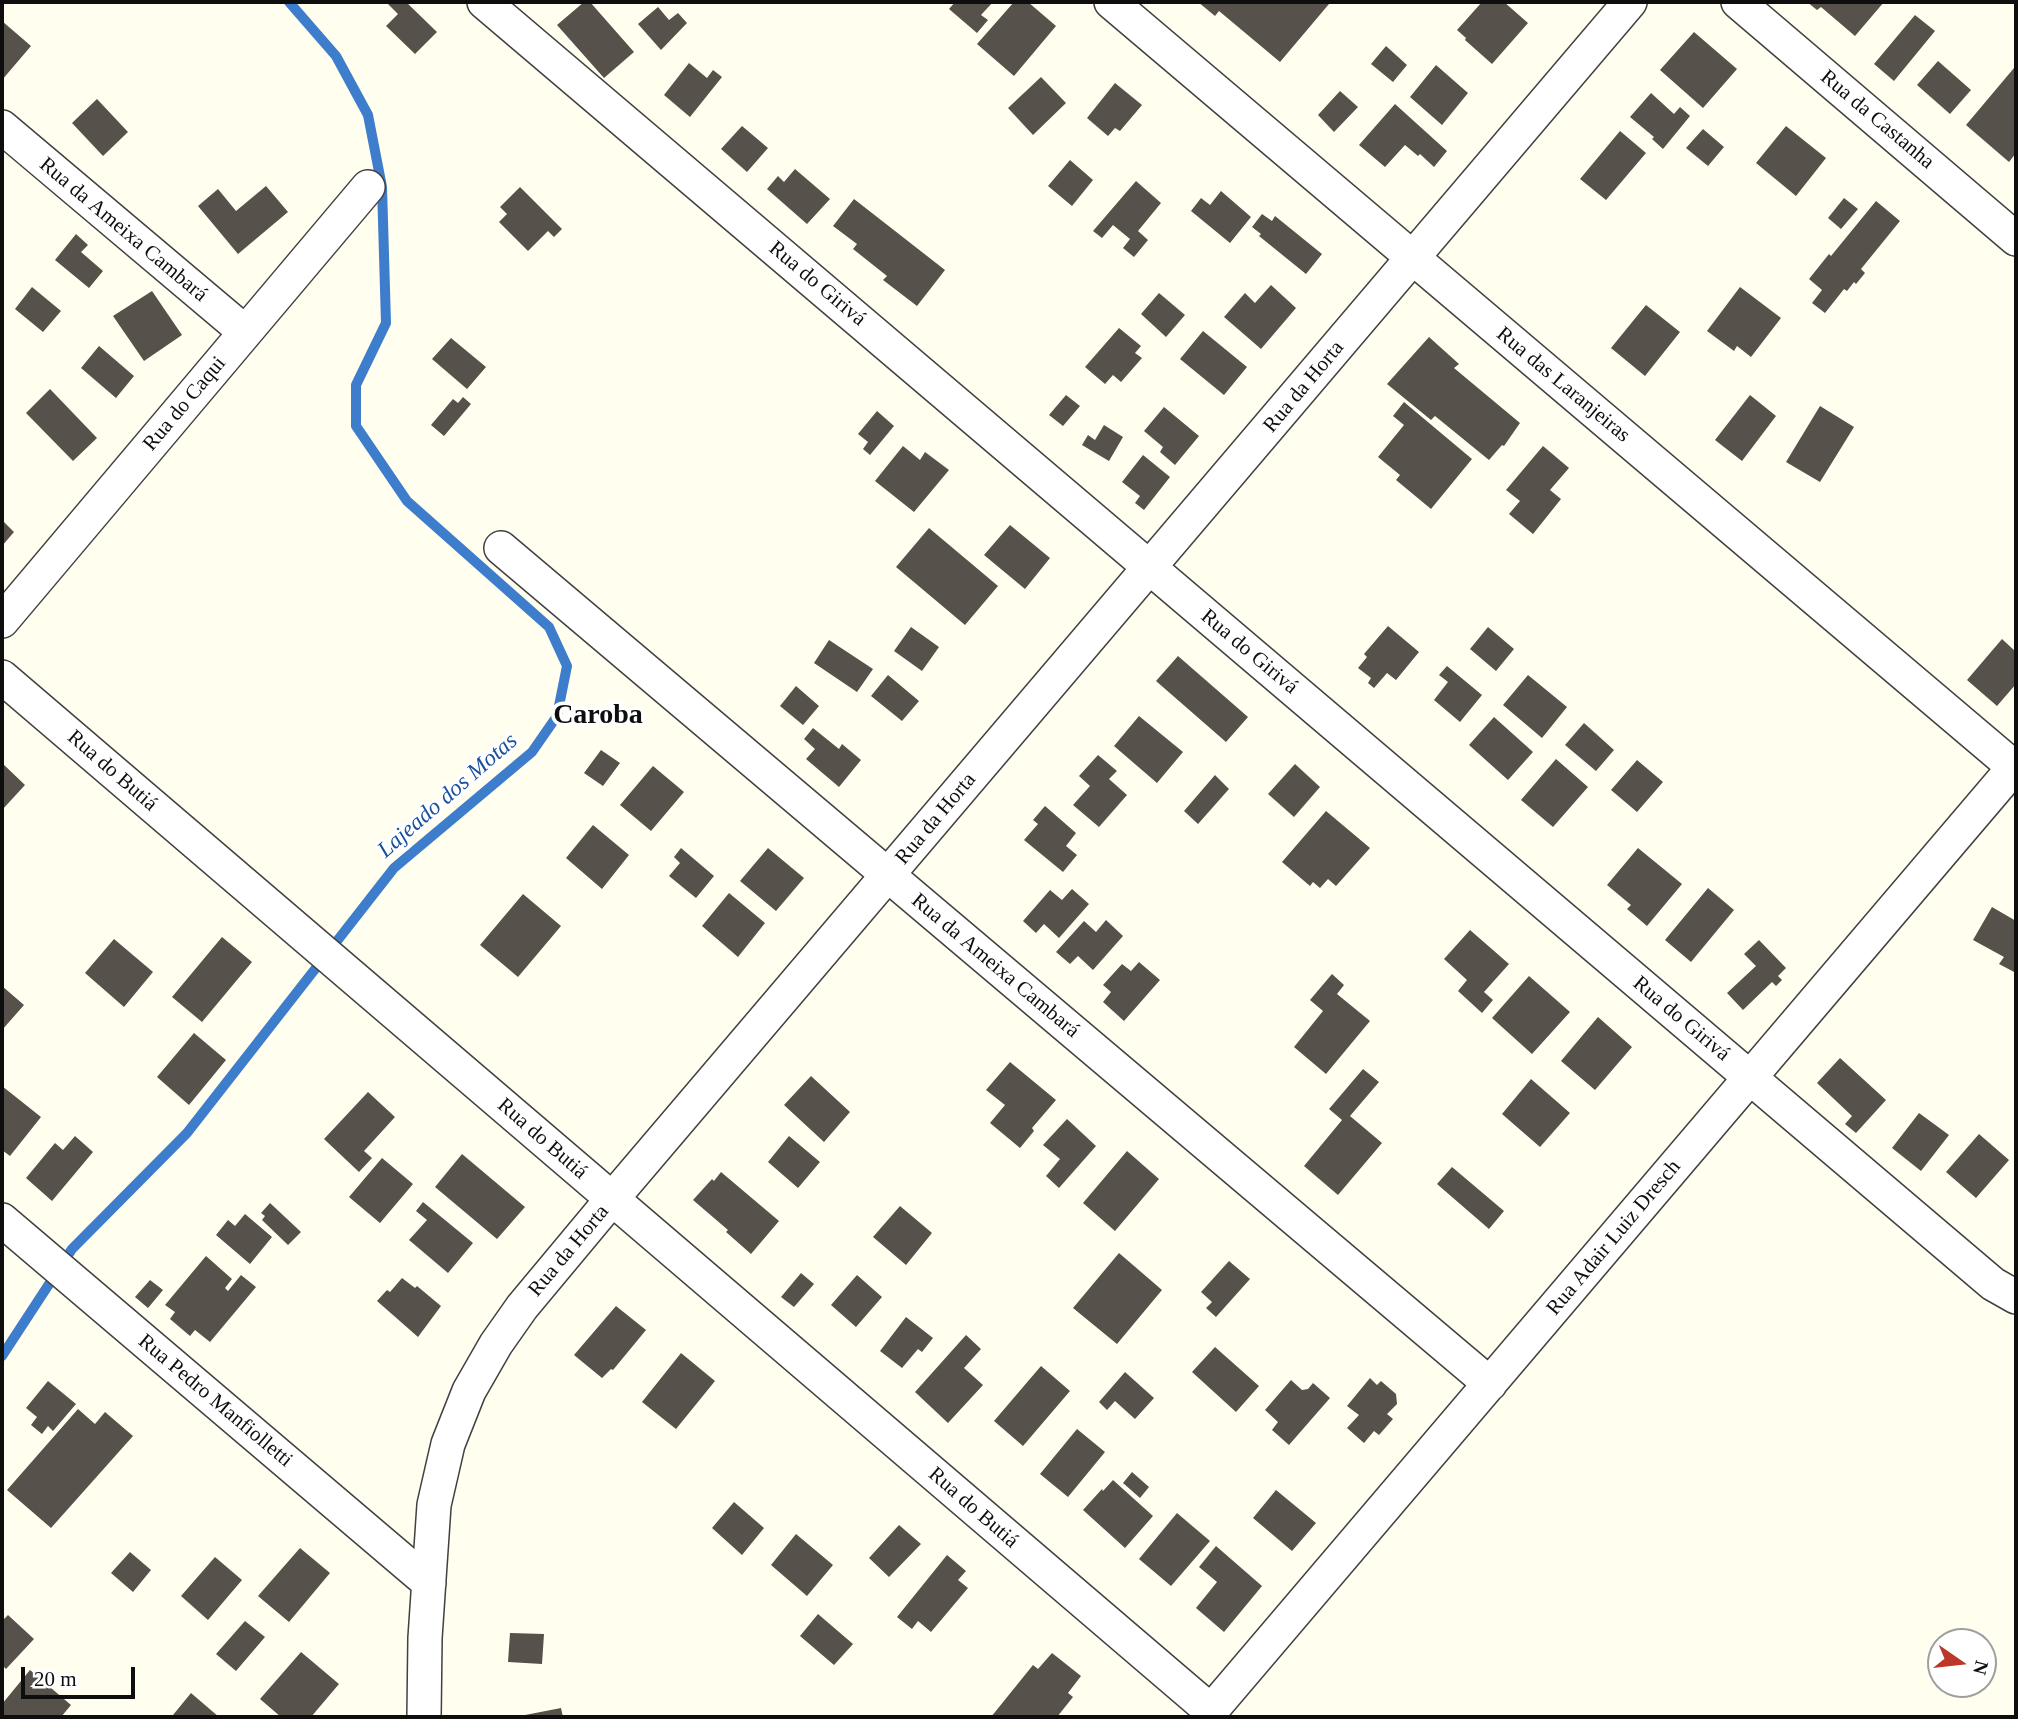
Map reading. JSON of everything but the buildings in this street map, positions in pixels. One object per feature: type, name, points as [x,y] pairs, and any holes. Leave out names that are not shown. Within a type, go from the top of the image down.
[{"type":"street","name":"Rua das Laranjeiras","points":[[1111,2],[2016,767]]},
{"type":"street","name":"Rua da Horta","points":[[424,1717],[425,1638],[434,1505],[448,1444],[469,1391],[496,1344],[522,1307],[1630,2]]},
{"type":"street","name":"Rua da Castanha","points":[[1738,2],[2016,239]]},
{"type":"street","name":"Rua do Girivá","points":[[503,8],[1150,568],[1993,1284],[2016,1297]]},
{"type":"street","name":"Rua da Ameixa Cambará","points":[[2,127],[245,332]]},
{"type":"street","name":"Rua do Caqui","points":[[2,621],[368,187]]},
{"type":"street","name":"Rua da Ameixa Cambará","points":[[500,548],[1490,1384]]},
{"type":"street","name":"Rua do Butiá","points":[[2,677],[1211,1711]]},
{"type":"street","name":"Rua Adair Luiz Dresch","points":[[1211,1711],[2016,767]]},
{"type":"street","name":"Rua Pedro Manfiolletti","points":[[2,1220],[429,1583]]},
{"type":"waterway","name":"Lajeado dos Motas","points":[[2,1356],[72,1249],[187,1133],[394,868],[532,752],[557,716],[567,666],[549,627],[407,501],[356,426],[356,385],[386,323],[382,187],[368,115],[336,56],[289,2]]},
{"type":"district","name":"Caroba","points":[[598,716]]}]
